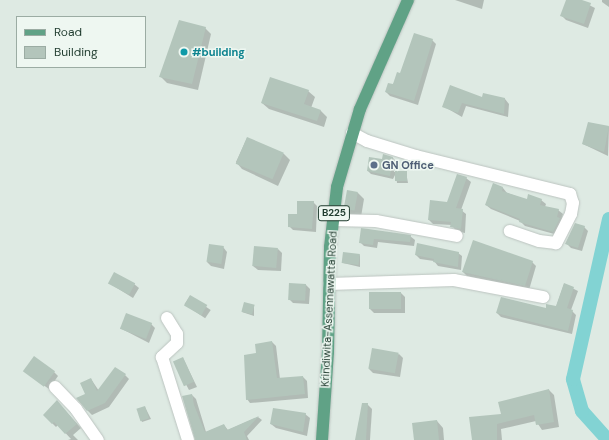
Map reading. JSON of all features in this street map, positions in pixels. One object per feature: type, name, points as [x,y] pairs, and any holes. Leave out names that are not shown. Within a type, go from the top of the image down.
[{"type":"main road","name":"Krindiwita-Assennawatta Road","points":[[322,440],[329,284],[333,220],[337,187],[352,133],[377,67],[408,0]]},
{"type":"street","points":[[352,133],[367,141],[416,156],[570,194],[573,203],[571,214],[556,243],[539,241],[510,231]]},
{"type":"street","points":[[333,220],[376,222],[457,236]]},
{"type":"street","points":[[329,284],[454,280],[543,297]]},
{"type":"street","points":[[167,318],[177,334],[178,343],[162,357],[188,440]]},
{"type":"street","points":[[55,387],[76,409],[98,440]]},
{"type":"building","points":[[566,0],[582,0],[591,3],[584,24],[560,16]]},
{"type":"building","name":"#building","points":[[179,20],[206,27],[192,84],[159,77]]},
{"type":"building","points":[[414,33],[433,39],[414,101],[385,92],[388,83],[393,84],[397,72],[400,73]]},
{"type":"building","points":[[270,77],[309,90],[304,104],[321,110],[317,121],[261,103]]},
{"type":"building","points":[[450,85],[482,97],[483,93],[505,98],[504,114],[462,103],[458,113],[442,107]]},
{"type":"building","points":[[588,122],[609,126],[604,152],[582,144]]},
{"type":"building","points":[[247,137],[284,153],[272,179],[236,164]]},
{"type":"building","points":[[383,154],[393,157],[390,176],[367,171],[369,157],[382,159]]},
{"type":"building","points":[[395,171],[407,171],[407,181],[395,181]]},
{"type":"building","points":[[457,174],[467,177],[456,208],[463,209],[461,229],[450,227],[451,222],[428,220],[430,200],[447,202]]},
{"type":"building","points":[[493,183],[503,187],[502,191],[527,199],[528,194],[542,199],[540,205],[559,209],[557,217],[560,218],[553,232],[519,222],[520,219],[485,205]]},
{"type":"building","points":[[347,190],[358,192],[355,211],[344,209]]},
{"type":"building","points":[[297,201],[314,201],[312,229],[288,227],[288,214],[297,214]]},
{"type":"building","points":[[575,223],[585,226],[578,248],[565,244]]},
{"type":"building","points":[[361,228],[411,235],[410,242],[374,239],[373,245],[359,243]]},
{"type":"building","points":[[473,240],[533,261],[525,286],[462,272]]},
{"type":"building","points":[[417,243],[459,252],[458,267],[433,262],[434,259],[415,255]]},
{"type":"building","points":[[209,244],[224,246],[221,264],[206,262]]},
{"type":"building","points":[[254,246],[278,248],[276,268],[252,266]]},
{"type":"building","points":[[343,252],[360,254],[359,265],[342,263]]},
{"type":"building","points":[[114,272],[135,283],[129,295],[108,283]]},
{"type":"building","points":[[289,283],[306,284],[305,301],[288,300]]},
{"type":"building","points":[[564,283],[574,287],[567,308],[573,310],[568,331],[496,313],[501,297],[546,308],[546,304],[556,306]]},
{"type":"building","points":[[369,292],[401,292],[401,309],[369,309]]},
{"type":"building","points":[[190,295],[207,305],[201,315],[184,305]]},
{"type":"building","points":[[244,302],[255,305],[252,315],[241,312]]},
{"type":"building","points":[[126,313],[152,323],[146,339],[120,329]]},
{"type":"building","points":[[272,341],[277,378],[303,376],[305,394],[246,400],[244,355],[256,353],[255,344]]},
{"type":"building","points":[[372,348],[399,353],[395,373],[368,369]]},
{"type":"building","points":[[34,356],[55,371],[44,387],[23,371]]},
{"type":"building","points":[[183,357],[194,382],[184,386],[173,361]]},
{"type":"building","points":[[115,367],[126,374],[105,403],[87,411],[76,398],[85,394],[80,383],[91,378],[97,391]]},
{"type":"building","points":[[549,389],[554,422],[536,425],[534,415],[497,424],[497,440],[472,440],[469,417],[501,414],[498,402]]},
{"type":"building","points":[[192,394],[194,405],[205,432],[224,424],[227,430],[259,416],[244,432],[247,440],[195,440],[182,396]]},
{"type":"building","points":[[57,400],[77,424],[65,434],[54,422],[52,424],[43,415]]},
{"type":"building","points":[[362,403],[368,403],[366,440],[355,440]]},
{"type":"building","points":[[145,406],[149,418],[140,421],[136,409]]},
{"type":"building","points":[[273,408],[306,413],[303,432],[270,424]]},
{"type":"building","points":[[437,420],[439,440],[414,440],[412,423]]},
{"type":"waterway","points":[[608,440],[582,411],[573,379],[609,219]]},
{"type":"place","name":"#building","points":[[184,52]]},
{"type":"place","name":"GN Office","points":[[374,165]]}]
